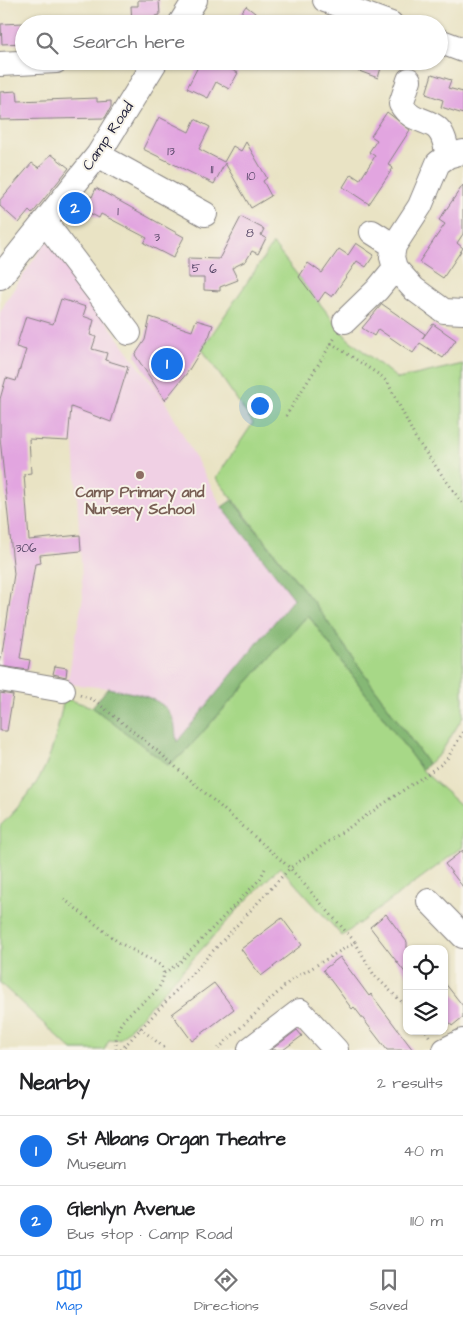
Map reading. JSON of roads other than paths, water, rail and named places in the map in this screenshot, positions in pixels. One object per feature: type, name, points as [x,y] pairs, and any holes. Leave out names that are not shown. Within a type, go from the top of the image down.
[{"type":"street","points":[[186,15],[195,0]]},
{"type":"street","points":[[325,0],[366,15]]},
{"type":"street","points":[[448,44],[463,50]]},
{"type":"street","points":[[0,64],[15,63]]},
{"type":"street","name":"Camp Road","points":[[3,266],[45,222],[98,155],[144,70]]},
{"type":"street","points":[[346,321],[377,290],[420,206],[431,176],[438,164],[455,154],[439,130],[434,126],[421,122],[404,110],[401,104],[409,80]]},
{"type":"street","points":[[98,155],[205,214]]},
{"type":"street","points":[[45,222],[129,333]]},
{"type":"street","points":[[372,232],[394,257],[414,289],[444,311],[463,312]]},
{"type":"street","points":[[0,679],[63,690]]},
{"type":"street","points":[[429,901],[463,936]]},
{"type":"street","points":[[250,1049],[300,1011],[336,1050]]},
{"type":"street","points":[[445,1050],[463,1041]]},
{"type":"place","name":"Glenlyn Avenue","points":[[75,208]]},
{"type":"place","name":"St Albans Organ Theatre","points":[[167,364]]},
{"type":"place","name":"Camp Primary and Nursery School","points":[[140,475]]}]
